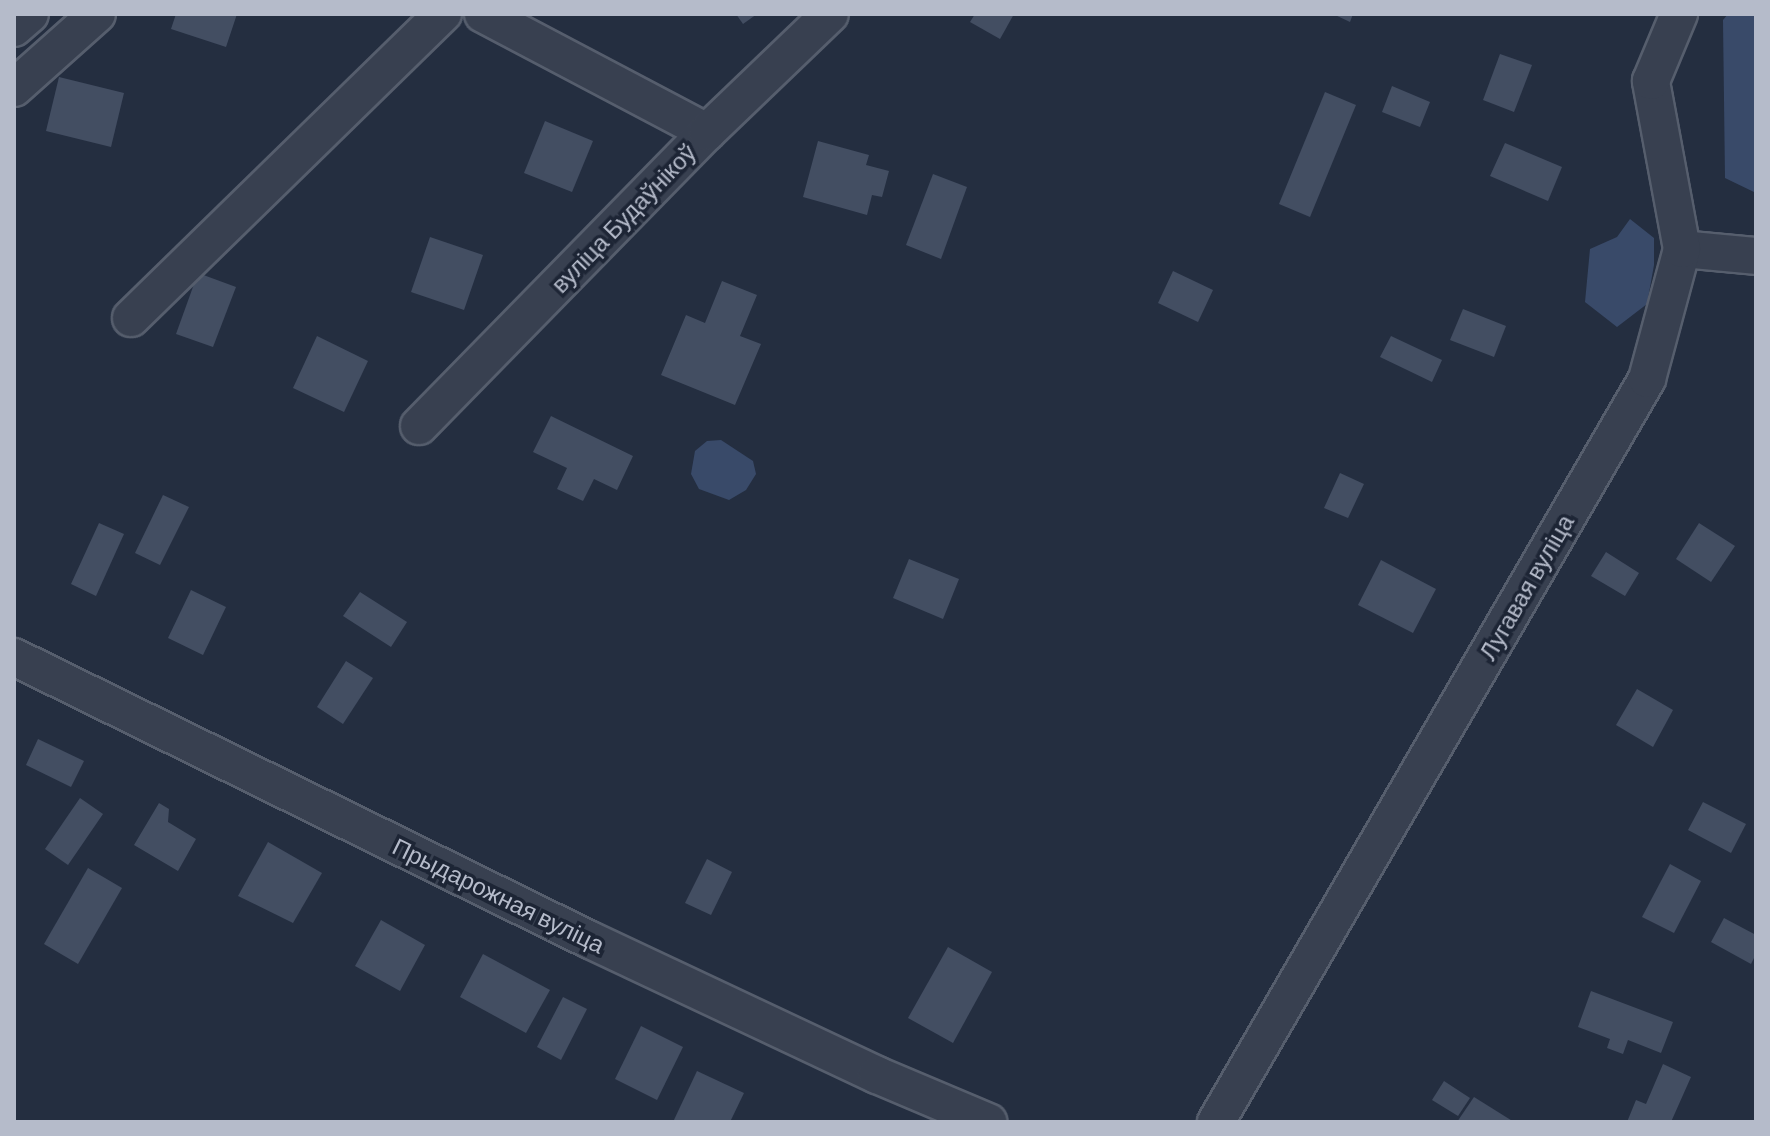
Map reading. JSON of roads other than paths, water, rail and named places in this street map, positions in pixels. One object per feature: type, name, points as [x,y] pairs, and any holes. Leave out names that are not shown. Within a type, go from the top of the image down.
[{"type":"street","points":[[14,28],[30,14]]},
{"type":"street","points":[[14,88],[97,14]]},
{"type":"street","points":[[131,318],[443,14]]},
{"type":"street","name":"вуліца Будаўнікоў","points":[[419,426],[707,132],[830,14]]},
{"type":"street","name":"Лугавая вуліца","points":[[1216,1122],[1647,379],[1682,249],[1651,81],[1679,14]]},
{"type":"street","points":[[492,16],[707,132]]},
{"type":"street","points":[[1682,249],[1756,256]]},
{"type":"street","name":"Прыдарожная вуліца","points":[[14,657],[590,940],[877,1075],[988,1122]]},
{"type":"water","points":[[1728,14],[1756,14],[1756,193],[1725,178],[1723,20]]},
{"type":"water","points":[[1630,219],[1654,238],[1654,265],[1647,304],[1617,327],[1585,302],[1590,249],[1617,237]]},
{"type":"water","points":[[721,440],[753,461],[756,474],[746,490],[729,500],[699,489],[691,474],[695,451],[707,441]]}]
